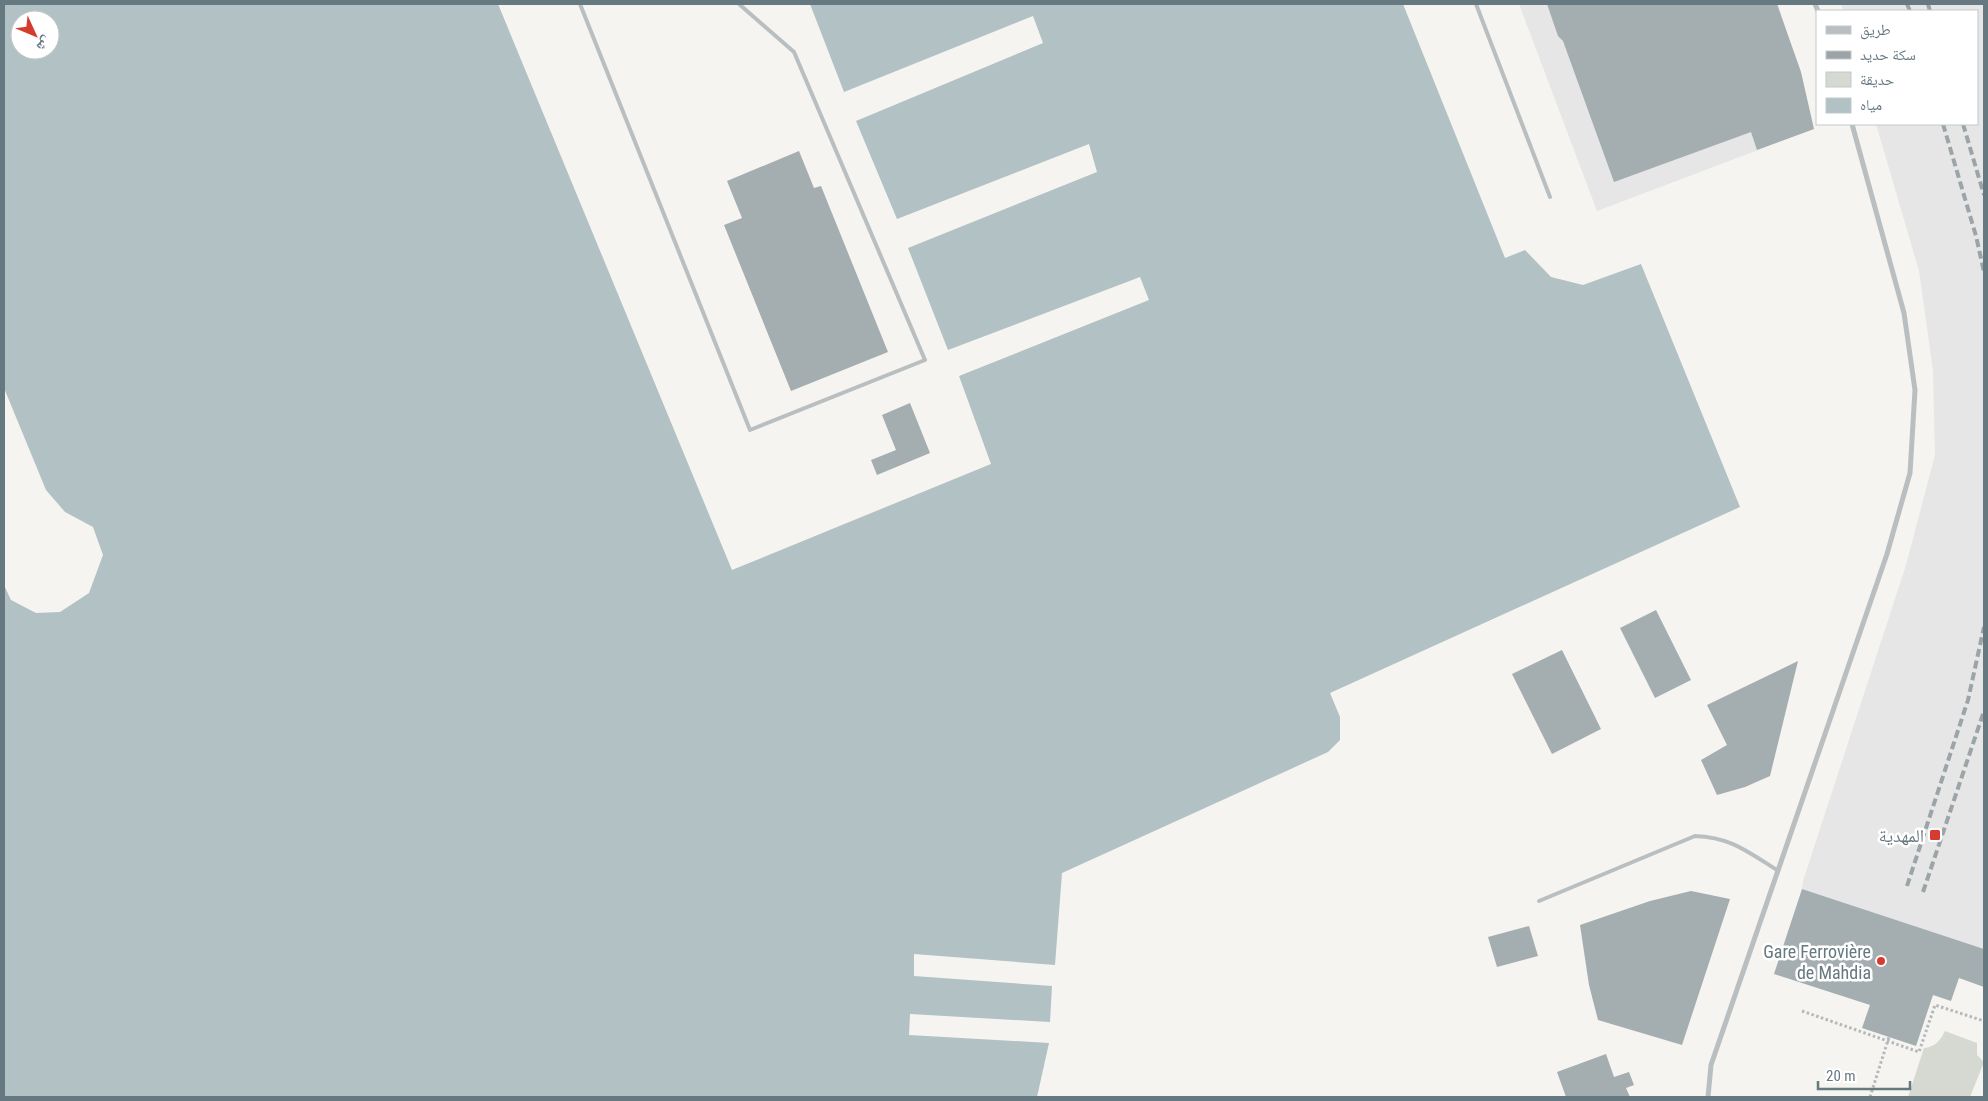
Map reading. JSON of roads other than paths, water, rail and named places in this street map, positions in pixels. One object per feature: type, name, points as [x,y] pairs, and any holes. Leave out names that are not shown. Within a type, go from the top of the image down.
[{"type":"street","points":[[1708,1097],[1711,1065],[1887,554],[1910,473],[1915,390],[1904,313],[1852,125]]},
{"type":"lane","points":[[580,4],[750,430],[925,360],[794,52],[739,4]]},
{"type":"lane","points":[[1476,4],[1550,197]]},
{"type":"lane","points":[[1539,901],[1695,836],[1714,837],[1732,842],[1777,870]]},
{"type":"water","points":[[4,4],[498,4],[732,570],[991,464],[959,376],[1149,300],[1140,277],[948,350],[908,248],[1097,172],[1089,144],[897,219],[856,121],[1043,43],[1033,16],[844,92],[810,4],[1403,4],[1505,258],[1525,250],[1551,277],[1583,285],[1641,264],[1740,507],[1330,693],[1340,717],[1340,740],[1328,752],[1062,873],[1055,965],[914,954],[914,976],[1052,986],[1050,1022],[910,1014],[909,1035],[1049,1043],[1037,1097],[4,1097],[4,585],[11,600],[36,613],[60,612],[89,593],[103,555],[93,527],[65,512],[46,490],[4,388]]},
{"type":"railway","points":[[1907,4],[1910,10]]},
{"type":"railway","points":[[1928,4],[1930,10]]},
{"type":"railway","points":[[1943,125],[1976,236],[1984,272]]},
{"type":"railway","points":[[1963,125],[1984,195]]},
{"type":"railway","points":[[1907,886],[1968,700],[1984,627]]},
{"type":"railway","points":[[1923,892],[1984,711]]},
{"type":"place","name":"المهدية","points":[[1935,835]]},
{"type":"place","name":"Gare Ferrovière de Mahdia","points":[[1881,961]]}]
